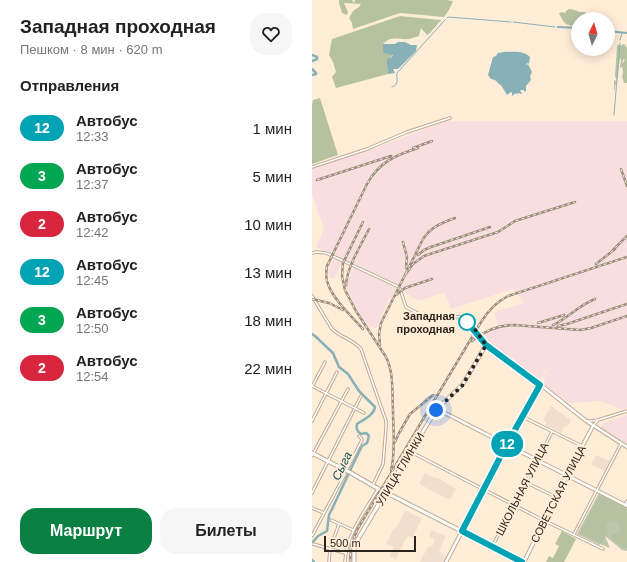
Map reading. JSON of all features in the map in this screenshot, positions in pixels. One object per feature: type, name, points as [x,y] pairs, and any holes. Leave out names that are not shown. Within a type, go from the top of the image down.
[{"type":"main road","points":[[312,454],[523,562]]},
{"type":"main road","name":"УЛИЦА ГЛИНКИ","points":[[354,561],[355,544],[386,492]]},
{"type":"main road","points":[[462,531],[485,545],[519,562]]},
{"type":"street","points":[[312,167],[367,149],[401,135],[450,118]]},
{"type":"street","points":[[312,253],[326,253],[397,286],[400,289],[407,308],[421,315],[463,317],[474,328],[486,345],[593,426],[627,447]]},
{"type":"street","points":[[312,296],[332,329],[361,349],[386,421],[383,464],[373,486]]},
{"type":"street","name":"УЛИЦА ГЛИНКИ","points":[[386,492],[437,409],[462,386],[486,345]]},
{"type":"street","points":[[325,362],[312,387],[364,413]]},
{"type":"street","points":[[312,421],[337,372]]},
{"type":"street","points":[[446,562],[507,444],[540,385]]},
{"type":"street","points":[[312,454],[348,389]]},
{"type":"street","points":[[312,493],[361,396]]},
{"type":"street","points":[[437,409],[626,506],[627,501]]},
{"type":"street","points":[[585,420],[598,420],[627,411]]},
{"type":"street","points":[[523,417],[582,447]]},
{"type":"street","points":[[593,426],[598,420]]},
{"type":"street","name":"СОВЕТСКАЯ УЛИЦА","points":[[523,562],[593,426]]},
{"type":"street","name":"ШКОЛЬНАЯ УЛИЦА","points":[[492,547],[552,432]]},
{"type":"street","points":[[312,536],[362,440],[359,436]]},
{"type":"street","points":[[574,535],[622,444]]},
{"type":"street","points":[[411,452],[603,550]]},
{"type":"street","points":[[526,482],[556,498]]},
{"type":"street","points":[[345,562],[345,553],[353,530],[378,489]]},
{"type":"street","points":[[312,508],[324,513]]},
{"type":"street","points":[[331,520],[353,530]]},
{"type":"street","points":[[329,562],[330,549],[339,524]]},
{"type":"street","points":[[313,544],[345,553]]},
{"type":"shaded area","points":[[447,121],[627,121],[627,408],[621,409],[600,401],[569,403],[543,384],[545,379],[543,377],[547,370],[546,367],[546,370],[539,381],[488,344],[486,332],[505,326],[532,327],[532,325],[499,326],[494,313],[524,303],[513,289],[451,309],[445,292],[419,301],[406,294],[403,288],[316,247],[324,229],[312,194],[312,168],[364,152]]},
{"type":"shaded area","points":[[333,257],[342,262],[334,279],[329,277],[330,275],[328,273],[330,267],[328,266]]},
{"type":"shaded area","points":[[354,267],[396,288],[391,299],[389,299],[376,329],[367,325],[355,307],[347,288],[347,283]]},
{"type":"shaded area","points":[[551,406],[571,420],[561,433],[545,425],[546,422],[543,420]]},
{"type":"shaded area","points":[[627,415],[627,444],[600,427],[603,423]]},
{"type":"shaded area","points":[[596,455],[610,461],[605,471],[591,465]]},
{"type":"shaded area","points":[[425,473],[437,479],[438,478],[456,489],[450,500],[419,484]]},
{"type":"shaded area","points":[[405,510],[422,519],[412,538],[409,536],[406,538],[396,559],[390,556],[394,547],[386,544],[394,528],[396,529]]},
{"type":"shaded area","points":[[432,530],[446,536],[439,551],[447,557],[445,562],[420,562],[428,547],[432,546],[435,540],[429,536]]},
{"type":"green space","points":[[339,0],[352,0],[354,3],[355,0],[453,1],[444,17],[400,13],[353,29],[349,18],[353,11],[361,4],[344,3],[348,12],[347,15],[342,13]]},
{"type":"green space","points":[[569,9],[581,12],[571,12],[571,26],[562,20],[559,13],[565,13]]},
{"type":"green space","points":[[400,16],[441,20],[427,35],[421,28],[419,36],[409,39],[392,39],[383,44],[383,50],[393,54],[387,65],[388,74],[336,88],[332,77],[336,72],[329,55],[332,39]]},
{"type":"green space","points":[[618,44],[619,46],[624,44],[627,48],[627,83],[624,83],[622,78],[623,72],[622,66],[620,68],[620,58],[617,82],[614,90],[614,80],[616,82],[617,81],[615,76]]},
{"type":"green space","points":[[320,98],[338,155],[312,164],[312,104],[313,100]]},
{"type":"green space","points":[[599,493],[627,507],[627,551],[622,550],[605,536],[610,548],[577,534]]},
{"type":"green space","points":[[600,496],[627,510],[627,548],[623,548],[611,538],[613,534],[617,535],[621,529],[618,522],[615,521],[609,522],[605,529],[608,531],[602,543],[580,533]]},
{"type":"green space","points":[[562,531],[576,539],[564,562],[546,562],[549,556],[553,558],[559,546],[555,544]]},
{"type":"water","points":[[398,42],[417,45],[416,51],[398,69],[393,69],[395,73],[388,74],[387,59],[391,58],[393,55],[384,53],[383,44],[395,44]]},
{"type":"water","points":[[521,52],[530,57],[529,64],[528,63],[526,64],[528,64],[532,72],[530,76],[531,80],[526,86],[526,91],[520,91],[522,93],[521,94],[516,93],[512,96],[511,92],[507,95],[501,85],[495,80],[491,79],[488,75],[493,57],[498,53]]},
{"type":"waterway","points":[[447,18],[511,22]]},
{"type":"waterway","points":[[392,87],[397,83],[397,73],[445,20]]},
{"type":"waterway","points":[[513,22],[555,27]]},
{"type":"waterway","points":[[558,27],[571,28]]},
{"type":"waterway","points":[[615,32],[627,33]]},
{"type":"waterway","points":[[620,40],[622,33]]},
{"type":"waterway","points":[[614,115],[620,43]]},
{"type":"waterway","name":"Сыга","points":[[312,55],[317,57],[317,59],[312,61]]},
{"type":"waterway","name":"Сыга","points":[[312,69],[316,73],[312,75]]},
{"type":"waterway","name":"Сыга","points":[[312,334],[333,353],[339,367],[348,374],[359,391],[375,407],[370,415],[357,424],[357,429],[359,432],[361,434],[366,433],[369,436],[367,443],[362,446],[329,515],[327,531],[318,536],[312,543]]},
{"type":"railway","points":[[413,148],[432,141]]},
{"type":"railway","points":[[363,329],[343,308],[330,290],[326,277],[327,266],[372,176],[389,160],[402,153],[418,148]]},
{"type":"railway","points":[[317,180],[391,156]]},
{"type":"railway","points":[[621,169],[627,186]]},
{"type":"railway","points":[[405,275],[413,264],[424,256],[498,232],[515,221],[575,202]]},
{"type":"railway","points":[[380,345],[379,334],[381,323],[423,239],[429,231],[455,218]]},
{"type":"railway","points":[[363,222],[343,263],[342,276],[345,290],[356,311],[389,363],[392,383],[394,440],[393,463],[391,470]]},
{"type":"railway","points":[[418,255],[431,247],[490,227]]},
{"type":"railway","points":[[346,285],[349,271],[358,249],[369,229]]},
{"type":"railway","points":[[611,252],[627,236]]},
{"type":"railway","points":[[403,242],[407,257],[406,268]]},
{"type":"railway","points":[[596,264],[615,249]]},
{"type":"railway","points":[[350,562],[351,546],[357,530],[489,311],[508,296],[627,257]]},
{"type":"railway","points":[[396,295],[405,288],[432,279]]},
{"type":"railway","points":[[312,299],[329,303],[343,310]]},
{"type":"railway","points":[[553,325],[595,299]]},
{"type":"railway","points":[[558,326],[627,304]]},
{"type":"railway","points":[[538,323],[564,315]]},
{"type":"railway","points":[[472,341],[481,334],[502,326],[514,325],[580,330],[591,328],[627,316]]},
{"type":"railway","points":[[395,442],[410,414],[433,395]]},
{"type":"bus line","name":"12","points":[[467,322],[474,328],[486,345],[540,385],[507,444],[462,531],[522,562]]},
{"type":"place","name":"Западная проходная","points":[[467,322]]},
{"type":"route","points":[[436,410],[462,386],[486,345],[474,328],[467,322]]}]
